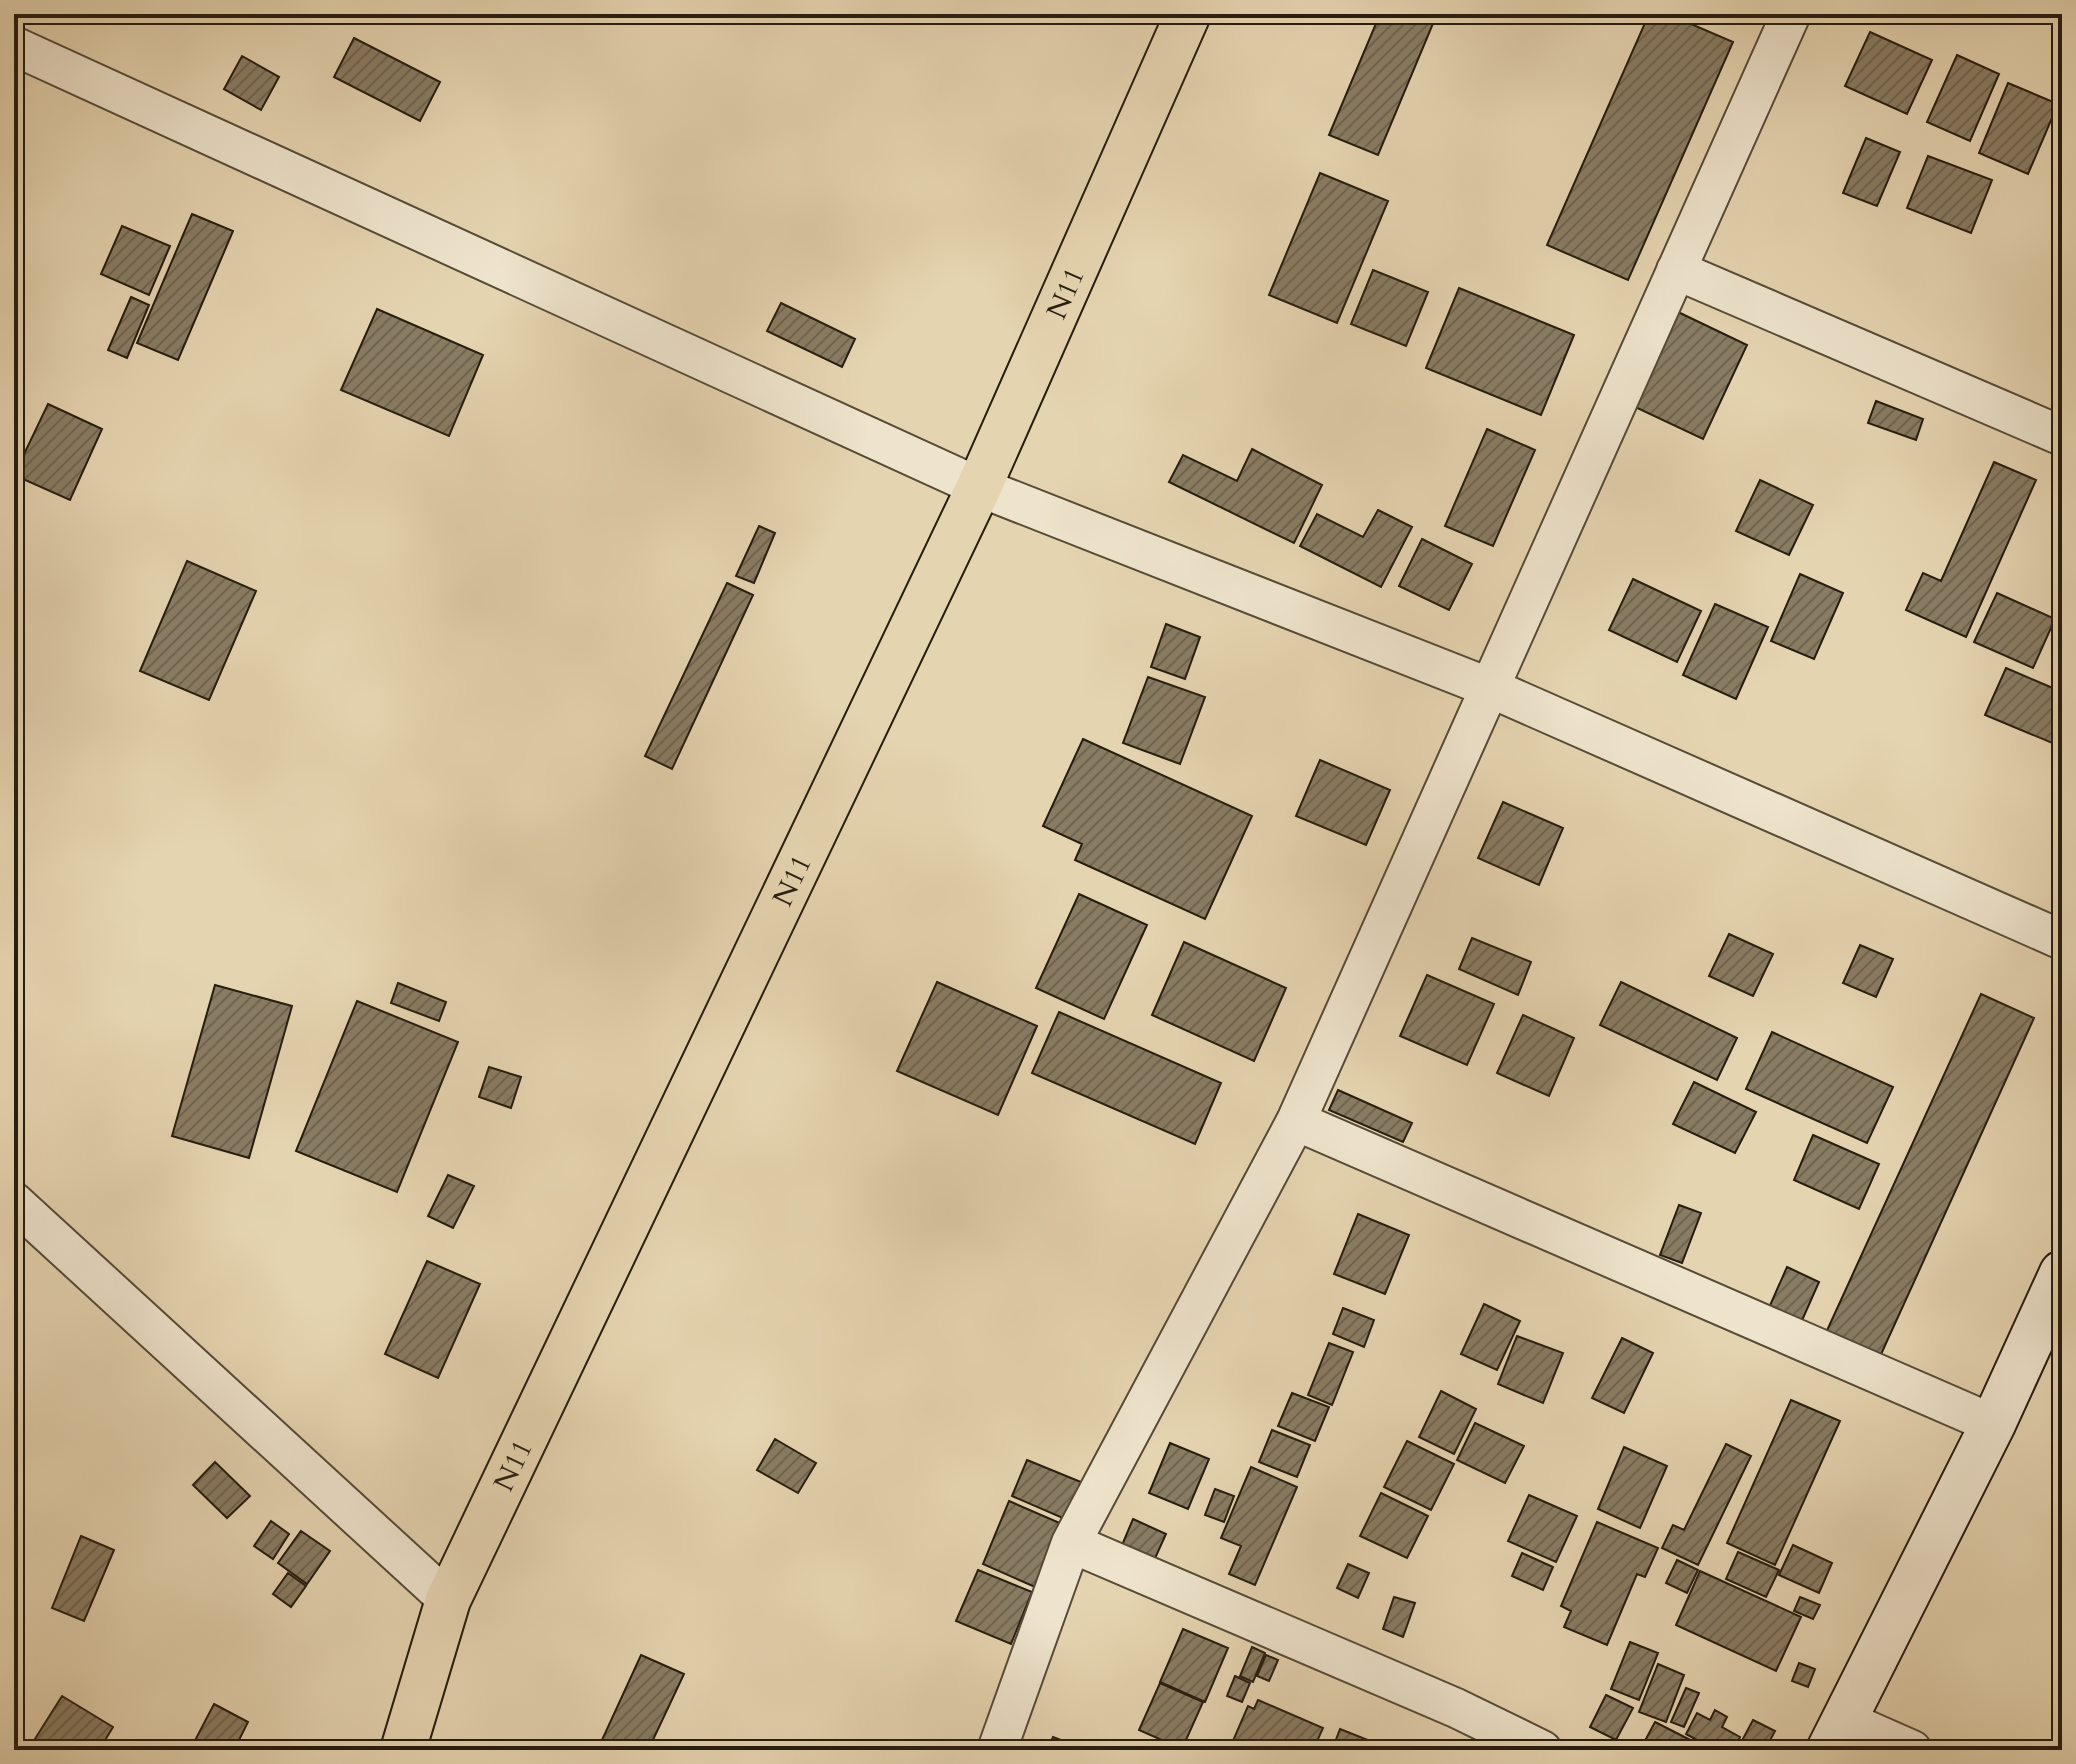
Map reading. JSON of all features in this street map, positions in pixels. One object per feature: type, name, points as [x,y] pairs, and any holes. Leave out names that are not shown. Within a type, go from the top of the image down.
[{"type":"main road","name":"N11","points":[[403,1750],[448,1600],[979,487],[1188,14]]},
{"type":"street","points":[[997,1750],[1071,1543],[1296,1121],[1791,14]]},
{"type":"street","points":[[14,46],[979,487],[1488,687],[2062,940]]},
{"type":"street","points":[[1676,270],[2062,436]]},
{"type":"street","points":[[1296,1121],[1993,1424]]},
{"type":"street","points":[[14,1202],[448,1600]]},
{"type":"street","points":[[1912,1750],[1836,1735],[1993,1424],[2062,1273]]},
{"type":"street","points":[[1071,1543],[1456,1708],[1542,1750]]},
{"type":"building","points":[[1380,14],[1437,14],[1378,155],[1329,135]]},
{"type":"building","points":[[1649,14],[1668,14],[1733,42],[1628,280],[1547,245]]},
{"type":"building","points":[[1870,32],[1932,60],[1907,114],[1845,86]]},
{"type":"building","points":[[354,38],[440,82],[420,121],[334,77]]},
{"type":"building","points":[[1957,55],[1999,74],[1970,141],[1927,122]]},
{"type":"building","points":[[242,56],[279,77],[261,110],[224,89]]},
{"type":"building","points":[[2008,83],[2058,104],[2028,174],[1979,153]]},
{"type":"building","points":[[1866,138],[1900,152],[1877,206],[1843,193]]},
{"type":"building","points":[[1928,156],[1992,180],[1971,233],[1907,208]]},
{"type":"building","points":[[1320,173],[1388,201],[1337,323],[1269,295]]},
{"type":"building","points":[[192,214],[233,231],[178,360],[137,343]]},
{"type":"building","points":[[122,226],[170,246],[149,295],[101,274]]},
{"type":"building","points":[[1373,270],[1428,292],[1406,346],[1351,324]]},
{"type":"building","points":[[1459,288],[1574,335],[1541,415],[1426,368]]},
{"type":"building","points":[[131,297],[149,305],[127,358],[108,350]]},
{"type":"building","points":[[781,303],[855,339],[842,367],[767,331]]},
{"type":"building","points":[[377,309],[483,355],[449,436],[341,390]]},
{"type":"building","points":[[1678,312],[1747,345],[1703,439],[1633,406]]},
{"type":"building","points":[[1876,401],[1923,419],[1916,440],[1868,423]]},
{"type":"building","points":[[48,404],[102,429],[70,500],[14,475]]},
{"type":"building","points":[[1487,429],[1535,450],[1493,546],[1445,526]]},
{"type":"building","points":[[1252,449],[1322,485],[1294,543],[1169,482],[1183,455],[1237,481]]},
{"type":"building","points":[[1994,462],[2036,480],[1966,637],[1906,610],[1923,573],[1941,581]]},
{"type":"building","points":[[1760,480],[1813,505],[1789,555],[1736,531]]},
{"type":"building","points":[[1378,510],[1412,527],[1381,587],[1300,546],[1317,514],[1363,537]]},
{"type":"building","points":[[759,526],[775,533],[754,583],[736,576]]},
{"type":"building","points":[[1422,539],[1472,564],[1449,610],[1399,586]]},
{"type":"building","points":[[187,561],[256,591],[209,700],[140,671]]},
{"type":"building","points":[[1800,574],[1843,593],[1814,659],[1771,641]]},
{"type":"building","points":[[1633,579],[1701,611],[1677,662],[1609,630]]},
{"type":"building","points":[[727,583],[753,595],[672,769],[645,756]]},
{"type":"building","points":[[1997,593],[2055,619],[2033,668],[1974,642]]},
{"type":"building","points":[[1715,604],[1768,627],[1736,699],[1683,675]]},
{"type":"building","points":[[1166,624],[1200,637],[1185,679],[1151,667]]},
{"type":"building","points":[[2006,668],[2062,692],[2062,747],[1985,715]]},
{"type":"building","points":[[1148,677],[1205,697],[1180,764],[1123,743]]},
{"type":"building","points":[[1083,739],[1252,816],[1205,919],[1075,860],[1082,844],[1043,826]]},
{"type":"building","points":[[1320,760],[1390,790],[1366,845],[1296,816]]},
{"type":"building","points":[[1503,802],[1563,828],[1539,885],[1478,858]]},
{"type":"building","points":[[1079,894],[1147,925],[1104,1019],[1036,988]]},
{"type":"building","points":[[1729,934],[1773,954],[1753,996],[1709,976]]},
{"type":"building","points":[[1472,938],[1531,962],[1518,995],[1459,969]]},
{"type":"building","points":[[1184,942],[1286,988],[1254,1061],[1152,1015]]},
{"type":"building","points":[[1860,945],[1893,959],[1876,997],[1843,983]]},
{"type":"building","points":[[1427,975],[1494,1004],[1467,1065],[1400,1036]]},
{"type":"building","points":[[937,982],[1037,1026],[998,1115],[897,1071]]},
{"type":"building","points":[[1621,982],[1737,1038],[1717,1080],[1600,1025]]},
{"type":"building","points":[[398,983],[446,1002],[439,1021],[391,1003]]},
{"type":"building","points":[[215,985],[292,1006],[249,1158],[172,1136]]},
{"type":"building","points":[[1981,994],[2034,1018],[1878,1361],[1824,1337]]},
{"type":"building","points":[[357,1001],[458,1042],[397,1192],[296,1151]]},
{"type":"building","points":[[1059,1012],[1221,1083],[1195,1144],[1032,1073]]},
{"type":"building","points":[[1523,1015],[1574,1038],[1549,1096],[1497,1073]]},
{"type":"building","points":[[1772,1032],[1893,1087],[1867,1143],[1746,1089]]},
{"type":"building","points":[[489,1067],[521,1077],[511,1108],[479,1097]]},
{"type":"building","points":[[1694,1082],[1756,1112],[1735,1153],[1673,1124]]},
{"type":"building","points":[[1338,1090],[1412,1123],[1403,1142],[1329,1110]]},
{"type":"building","points":[[1813,1135],[1879,1164],[1859,1209],[1794,1180]]},
{"type":"building","points":[[448,1175],[474,1186],[453,1228],[428,1216]]},
{"type":"building","points":[[1679,1205],[1701,1213],[1682,1263],[1660,1255]]},
{"type":"building","points":[[1358,1214],[1409,1235],[1385,1294],[1334,1274]]},
{"type":"building","points":[[427,1261],[480,1284],[438,1378],[385,1354]]},
{"type":"building","points":[[1787,1267],[1819,1282],[1800,1325],[1768,1310]]},
{"type":"building","points":[[1484,1304],[1520,1321],[1497,1370],[1461,1354]]},
{"type":"building","points":[[1343,1308],[1374,1320],[1364,1347],[1333,1334]]},
{"type":"building","points":[[1517,1336],[1563,1353],[1543,1403],[1498,1384]]},
{"type":"building","points":[[1622,1338],[1653,1353],[1624,1413],[1592,1398]]},
{"type":"building","points":[[1329,1343],[1353,1352],[1332,1405],[1308,1395]]},
{"type":"building","points":[[1441,1391],[1476,1409],[1454,1454],[1419,1437]]},
{"type":"building","points":[[1292,1393],[1329,1407],[1315,1441],[1278,1426]]},
{"type":"building","points":[[1791,1400],[1840,1421],[1775,1565],[1727,1543]]},
{"type":"building","points":[[1475,1423],[1524,1446],[1505,1483],[1457,1460]]},
{"type":"building","points":[[1272,1430],[1310,1445],[1297,1477],[1259,1462]]},
{"type":"building","points":[[775,1439],[816,1463],[798,1493],[757,1470]]},
{"type":"building","points":[[1407,1441],[1454,1464],[1431,1510],[1384,1487]]},
{"type":"building","points":[[1170,1443],[1209,1459],[1188,1509],[1149,1493]]},
{"type":"building","points":[[1726,1444],[1751,1456],[1698,1565],[1662,1548],[1673,1525],[1684,1530]]},
{"type":"building","points":[[1624,1447],[1667,1466],[1640,1528],[1598,1509]]},
{"type":"building","points":[[1027,1460],[1081,1482],[1065,1519],[1012,1496]]},
{"type":"building","points":[[215,1462],[250,1496],[227,1518],[193,1485]]},
{"type":"building","points":[[1251,1467],[1297,1487],[1255,1585],[1229,1574],[1241,1546],[1221,1538]]},
{"type":"building","points":[[1215,1489],[1234,1496],[1224,1522],[1205,1515]]},
{"type":"building","points":[[1381,1493],[1428,1516],[1407,1558],[1360,1536]]},
{"type":"building","points":[[1529,1495],[1577,1516],[1556,1562],[1508,1541]]},
{"type":"building","points":[[1009,1501],[1062,1524],[1035,1587],[983,1564]]},
{"type":"building","points":[[1133,1519],[1166,1534],[1152,1565],[1120,1550]]},
{"type":"building","points":[[271,1521],[289,1534],[273,1559],[254,1546]]},
{"type":"building","points":[[1597,1522],[1658,1548],[1645,1577],[1637,1574],[1607,1645],[1564,1627],[1571,1611],[1561,1606]]},
{"type":"building","points":[[301,1531],[330,1551],[307,1584],[278,1563]]},
{"type":"building","points":[[81,1536],[114,1550],[84,1621],[52,1608]]},
{"type":"building","points":[[1793,1545],[1832,1563],[1819,1593],[1779,1575]]},
{"type":"building","points":[[1738,1552],[1779,1570],[1766,1597],[1726,1579]]},
{"type":"building","points":[[1522,1553],[1553,1567],[1543,1590],[1512,1576]]},
{"type":"building","points":[[1677,1560],[1698,1570],[1687,1593],[1666,1583]]},
{"type":"building","points":[[1348,1564],[1369,1573],[1358,1598],[1337,1588]]},
{"type":"building","points":[[978,1570],[1032,1592],[1011,1644],[956,1621]]},
{"type":"building","points":[[1700,1571],[1801,1617],[1776,1671],[1676,1625]]},
{"type":"building","points":[[288,1573],[306,1586],[291,1607],[273,1594]]},
{"type":"building","points":[[1394,1597],[1415,1603],[1403,1637],[1383,1629]]},
{"type":"building","points":[[1800,1597],[1820,1605],[1813,1619],[1794,1611]]},
{"type":"building","points":[[1183,1629],[1228,1648],[1205,1702],[1160,1682]]},
{"type":"building","points":[[1630,1642],[1658,1653],[1639,1700],[1611,1689]]},
{"type":"building","points":[[1252,1647],[1265,1653],[1253,1682],[1240,1676]]},
{"type":"building","points":[[641,1655],[684,1674],[651,1744],[657,1750],[612,1750],[602,1740]]},
{"type":"building","points":[[1266,1655],[1278,1660],[1269,1681],[1257,1676]]},
{"type":"building","points":[[1799,1663],[1815,1669],[1808,1687],[1792,1681]]},
{"type":"building","points":[[1658,1664],[1684,1675],[1666,1722],[1639,1712]]},
{"type":"building","points":[[1235,1676],[1250,1683],[1242,1702],[1227,1696]]},
{"type":"building","points":[[1160,1683],[1203,1702],[1182,1749],[1139,1730]]},
{"type":"building","points":[[1686,1688],[1699,1693],[1684,1727],[1671,1722]]},
{"type":"building","points":[[1606,1695],[1633,1708],[1616,1740],[1590,1727]]},
{"type":"building","points":[[62,1696],[113,1727],[99,1750],[28,1750]]},
{"type":"building","points":[[1258,1700],[1323,1728],[1313,1750],[1229,1750],[1248,1706],[1254,1709]]},
{"type":"building","points":[[214,1704],[248,1722],[234,1750],[190,1750]]},
{"type":"building","points":[[1715,1710],[1727,1717],[1722,1727],[1740,1737],[1732,1750],[1715,1750],[1686,1734],[1697,1713],[1710,1720]]},
{"type":"building","points":[[1753,1720],[1775,1731],[1765,1750],[1737,1750]]},
{"type":"building","points":[[1655,1722],[1710,1750],[1640,1750]]},
{"type":"building","points":[[1340,1729],[1373,1742],[1370,1750],[1332,1750]]},
{"type":"building","points":[[1053,1737],[1086,1750],[1047,1750]]}]
